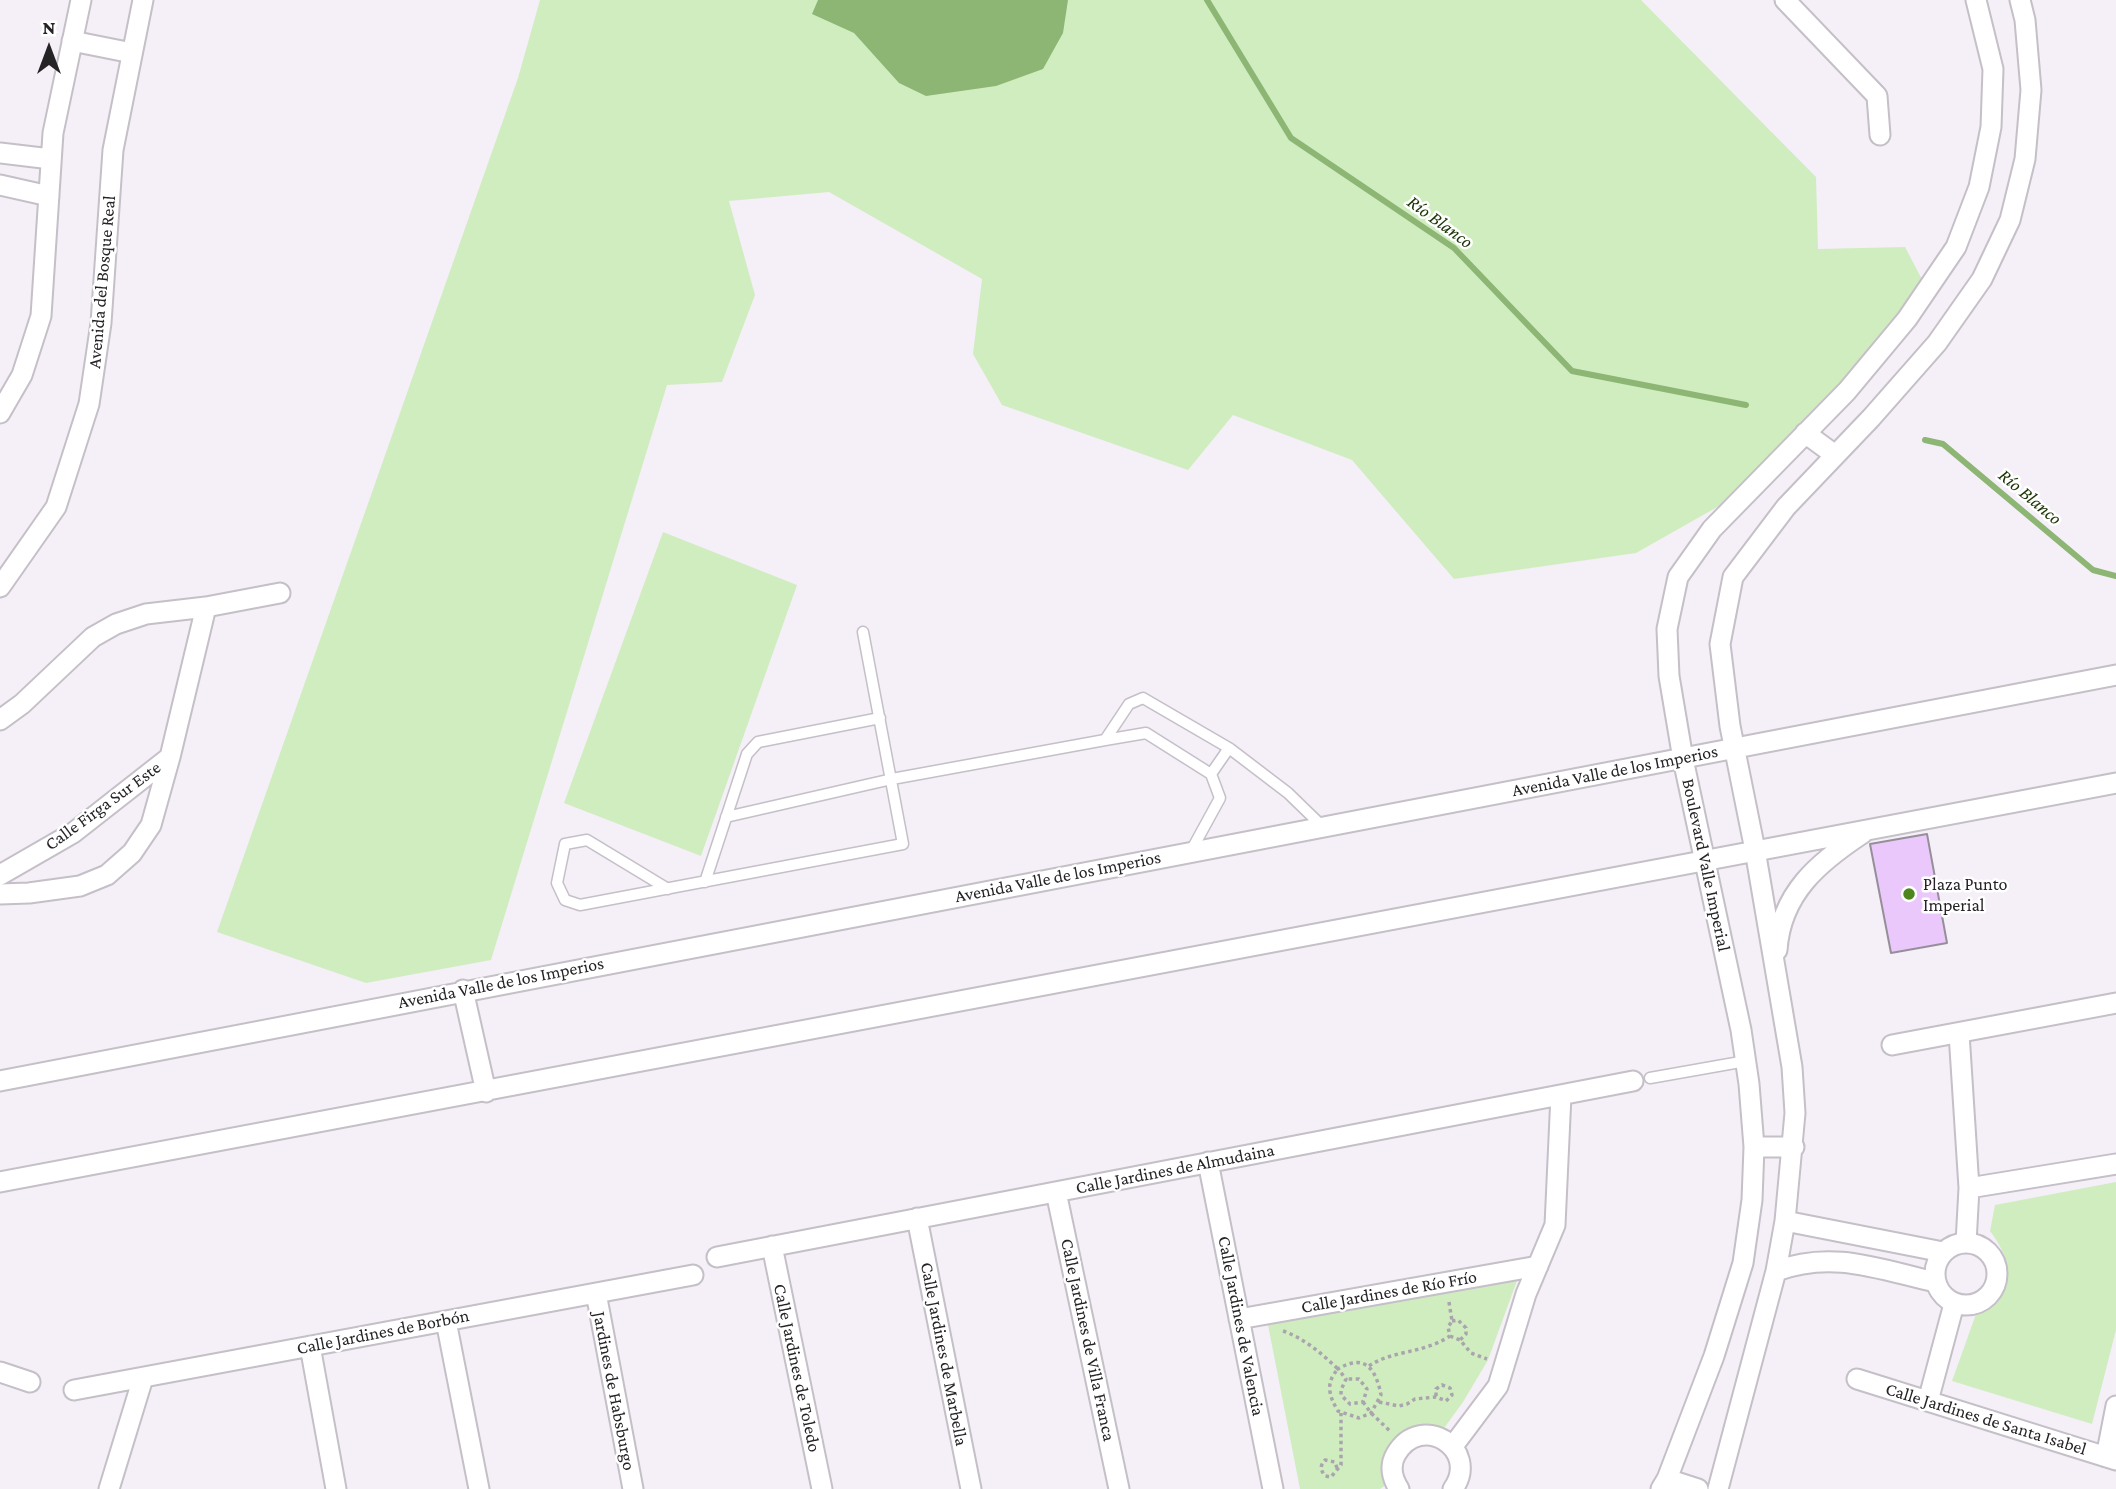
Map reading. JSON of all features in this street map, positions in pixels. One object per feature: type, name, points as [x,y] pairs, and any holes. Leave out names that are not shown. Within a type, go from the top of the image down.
[{"type":"street","points":[[0,413],[22,375],[41,316],[53,133],[81,0]]},
{"type":"street","name":"Avenida del Bosque Real","points":[[0,587],[56,507],[89,404],[101,323],[113,150],[143,0]]},
{"type":"street","points":[[1785,0],[1877,96],[1880,135]]},
{"type":"street","name":"Boulevard Valle Imperial","points":[[1664,1484],[1714,1356],[1743,1263],[1752,1200],[1754,1147],[1746,1061],[1682,759],[1668,676],[1667,628],[1678,577],[1712,529],[1847,391],[1908,319],[1956,247],[1979,187],[1991,127],[1993,69],[1976,0]]},
{"type":"street","points":[[1718,1489],[1776,1271],[1794,1147],[1793,1067],[1735,748],[1720,644],[1733,577],[1786,507],[1937,343],[1982,279],[2010,220],[2025,159],[2031,90],[2025,20],[2020,0]]},
{"type":"street","points":[[72,41],[132,53]]},
{"type":"street","points":[[0,153],[51,159]]},
{"type":"street","points":[[0,185],[49,196]]},
{"type":"street","points":[[1805,433],[1835,455]]},
{"type":"street","points":[[0,720],[22,704],[93,637],[116,624],[146,614],[206,607],[280,593]]},
{"type":"street","name":"Calle Firga Sur Este","points":[[0,894],[80,886],[107,875],[132,853],[151,825],[206,607]]},
{"type":"street","name":"Avenida Valle de los Imperios","points":[[0,1081],[463,990],[2116,675]]},
{"type":"street","name":"Calle Firga Sur Este","points":[[0,875],[73,833],[170,757]]},
{"type":"street","points":[[0,1182],[2116,783]]},
{"type":"street","points":[[1776,975],[1779,931],[1799,887],[1828,856],[1872,828]]},
{"type":"street","points":[[463,990],[486,1092]]},
{"type":"street","points":[[1892,1045],[2116,1003]]},
{"type":"street","points":[[1959,1033],[1969,1188],[1966,1243]]},
{"type":"street","name":"Calle Jardines de Almudaina","points":[[717,1257],[1642,1079]]},
{"type":"street","points":[[1453,1446],[1498,1386],[1527,1294],[1555,1225],[1561,1095]]},
{"type":"street","points":[[1754,1147],[1794,1147]]},
{"type":"street","name":"Calle Jardines de Valencia","points":[[1208,1163],[1273,1489]]},
{"type":"street","points":[[1969,1188],[2116,1164]]},
{"type":"street","name":"Calle Jardines de Villa Franca","points":[[1056,1192],[1119,1489]]},
{"type":"street","name":"Calle Jardines de Marbella","points":[[916,1218],[971,1489]]},
{"type":"street","points":[[1785,1222],[1943,1252]]},
{"type":"street","points":[[1843,1261],[1848,1234]]},
{"type":"street","points":[[1966,1243],[1979,1245],[1991,1254],[1997,1266],[1997,1280],[1992,1293],[1982,1302],[1968,1306],[1954,1304],[1946,1298],[1936,1282],[1934,1271],[1943,1252],[1954,1245],[1966,1243]]},
{"type":"street","name":"Calle Jardines de Toledo","points":[[772,1246],[822,1489]]},
{"type":"street","points":[[1776,1271],[1808,1262],[1843,1261],[1936,1282]]},
{"type":"street","name":"Calle Jardines de Río Frío","points":[[1239,1319],[1538,1266]]},
{"type":"street","name":"Calle Jardines de Borbón","points":[[74,1390],[692,1275]]},
{"type":"street","name":"Jardines de Habsburgo","points":[[596,1293],[633,1489]]},
{"type":"street","points":[[1928,1401],[1954,1304]]},
{"type":"street","points":[[446,1321],[479,1489]]},
{"type":"street","points":[[310,1346],[336,1489]]},
{"type":"street","points":[[0,1372],[30,1382]]},
{"type":"street","points":[[109,1489],[143,1378]]},
{"type":"street","name":"Calle Jardines de Santa Isabel","points":[[1857,1379],[2111,1458]]},
{"type":"street","points":[[2111,1458],[2116,1406]]},
{"type":"street","points":[[1399,1489],[1392,1478],[1392,1460],[1402,1443],[1418,1435],[1437,1435],[1453,1446],[1460,1462],[1460,1486]]},
{"type":"street","points":[[1664,1484],[1698,1489]]},
{"type":"lane","points":[[668,889],[587,840],[565,844],[557,883],[565,900],[580,905],[668,889],[902,845],[863,632]]},
{"type":"lane","points":[[1105,740],[1129,704],[1143,698],[1229,748],[1287,793],[1323,827]]},
{"type":"lane","points":[[705,882],[747,754],[758,742],[880,718]]},
{"type":"lane","points":[[726,817],[892,779],[1146,733],[1211,774],[1220,798],[1190,852]]},
{"type":"lane","points":[[1211,774],[1229,748]]},
{"type":"lane","points":[[1642,1079],[1746,1061]]},
{"type":"path","points":[[1447,1294],[1452,1321],[1448,1327],[1450,1336]]},
{"type":"path","points":[[1452,1321],[1458,1320],[1466,1328],[1466,1334],[1460,1340]]},
{"type":"path","points":[[1281,1331],[1291,1334],[1321,1353],[1346,1379]]},
{"type":"path","points":[[1337,1468],[1335,1462],[1325,1460],[1321,1471],[1331,1478],[1341,1465],[1341,1413],[1332,1401],[1328,1389],[1331,1376],[1338,1369],[1349,1363],[1368,1366],[1380,1358],[1424,1349],[1450,1336],[1460,1340],[1471,1353],[1487,1359]]},
{"type":"path","points":[[1341,1413],[1359,1418],[1371,1413],[1379,1402],[1381,1395],[1378,1382],[1368,1366]]},
{"type":"path","points":[[1346,1379],[1341,1395],[1350,1404],[1363,1402]]},
{"type":"path","points":[[1346,1379],[1359,1379],[1364,1383],[1367,1389],[1363,1402]]},
{"type":"path","points":[[1379,1402],[1399,1406],[1415,1399],[1436,1397],[1446,1401],[1452,1395],[1450,1388],[1442,1385],[1436,1389],[1436,1397]]},
{"type":"path","points":[[1363,1402],[1371,1413],[1396,1435]]},
{"type":"shaded area","points":[[540,0],[1641,0],[1816,177],[1818,249],[1905,247],[1926,287],[1749,489],[1636,553],[1454,579],[1352,460],[1233,415],[1188,470],[1002,405],[973,354],[982,279],[829,192],[729,201],[755,295],[722,382],[667,385],[491,960],[366,983],[217,932],[518,78]]},
{"type":"shaded area","points":[[818,0],[1068,0],[1063,33],[1043,69],[996,86],[926,96],[899,83],[854,33],[812,14]]},
{"type":"shaded area","points":[[663,532],[797,585],[701,856],[564,803]]},
{"type":"shaded area","points":[[2116,1182],[2116,1330],[2092,1424],[1952,1381],[1976,1314],[1990,1307],[2006,1288],[2008,1278],[2004,1255],[1990,1231],[1995,1205]]},
{"type":"shaded area","points":[[1518,1278],[1488,1360],[1442,1431],[1412,1430],[1401,1434],[1389,1454],[1386,1485],[1380,1489],[1300,1489],[1268,1325]]},
{"type":"building","name":"Plaza Punto Imperial","points":[[1927,834],[1947,943],[1891,953],[1870,844]]},
{"type":"waterway","name":"Río Blanco","points":[[1207,0],[1291,138],[1454,248],[1572,371],[1746,405]]},
{"type":"waterway","name":"Río Blanco","points":[[1925,440],[1943,444],[2093,570],[2116,576]]},
{"type":"place","name":"Plaza Punto Imperial","points":[[1909,894]]}]
